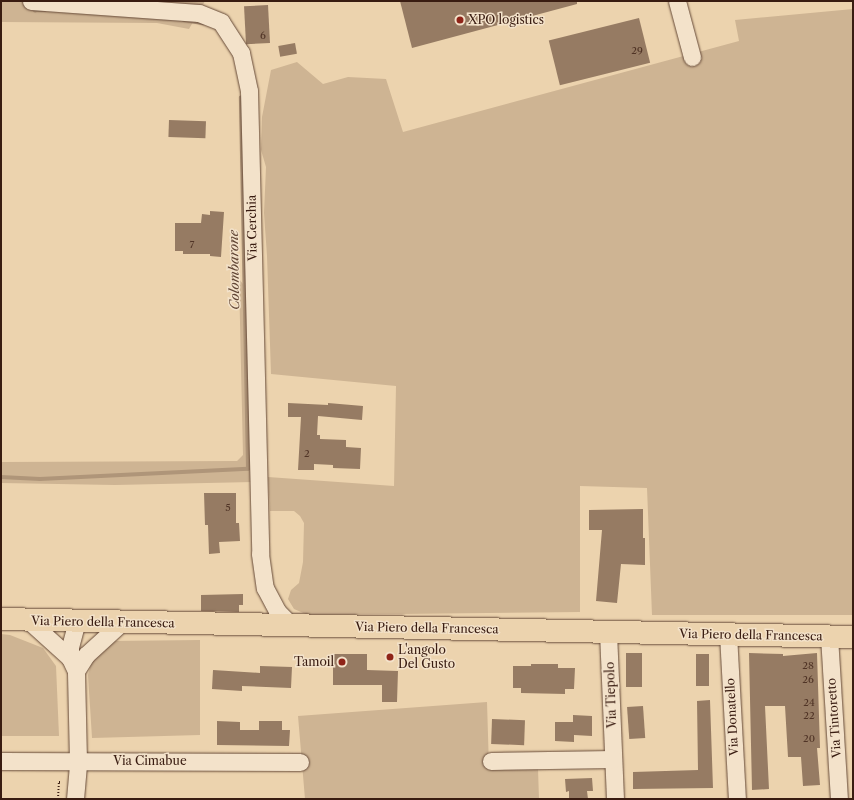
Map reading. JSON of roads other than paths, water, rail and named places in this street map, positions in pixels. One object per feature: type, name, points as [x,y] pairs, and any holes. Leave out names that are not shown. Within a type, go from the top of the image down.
[{"type":"main road","name":"Via Piero della Francesca","points":[[1,619],[853,637]]},
{"type":"street","name":"Via Cerchia","points":[[30,1],[200,13],[220,22],[241,53],[249,91],[260,554],[265,588],[277,611],[290,625]]},
{"type":"street","points":[[677,1],[692,57]]},
{"type":"street","points":[[28,620],[77,662]]},
{"type":"street","points":[[75,799],[78,761],[77,662],[84,643],[77,621]]},
{"type":"street","points":[[77,662],[122,622]]},
{"type":"street","name":"Via Tiepolo","points":[[608,632],[615,799]]},
{"type":"street","name":"Via Donatello","points":[[728,634],[737,799]]},
{"type":"street","name":"Via Tintoretto","points":[[829,636],[840,799]]},
{"type":"street","points":[[491,761],[613,759]]},
{"type":"street","name":"Via Cimabue","points":[[1,761],[300,762]]},
{"type":"waterway","name":"Colombarone","points":[[32,8],[35,10],[45,10]]},
{"type":"waterway","name":"Colombarone","points":[[184,20],[204,23]]},
{"type":"waterway","name":"Colombarone","points":[[1,477],[40,479],[248,469],[241,98]]},
{"type":"place","name":"XPO logistics","points":[[460,20]]},
{"type":"place","name":"L'angolo Del Gusto","points":[[390,657]]},
{"type":"place","name":"Tamoil","points":[[342,662]]}]
